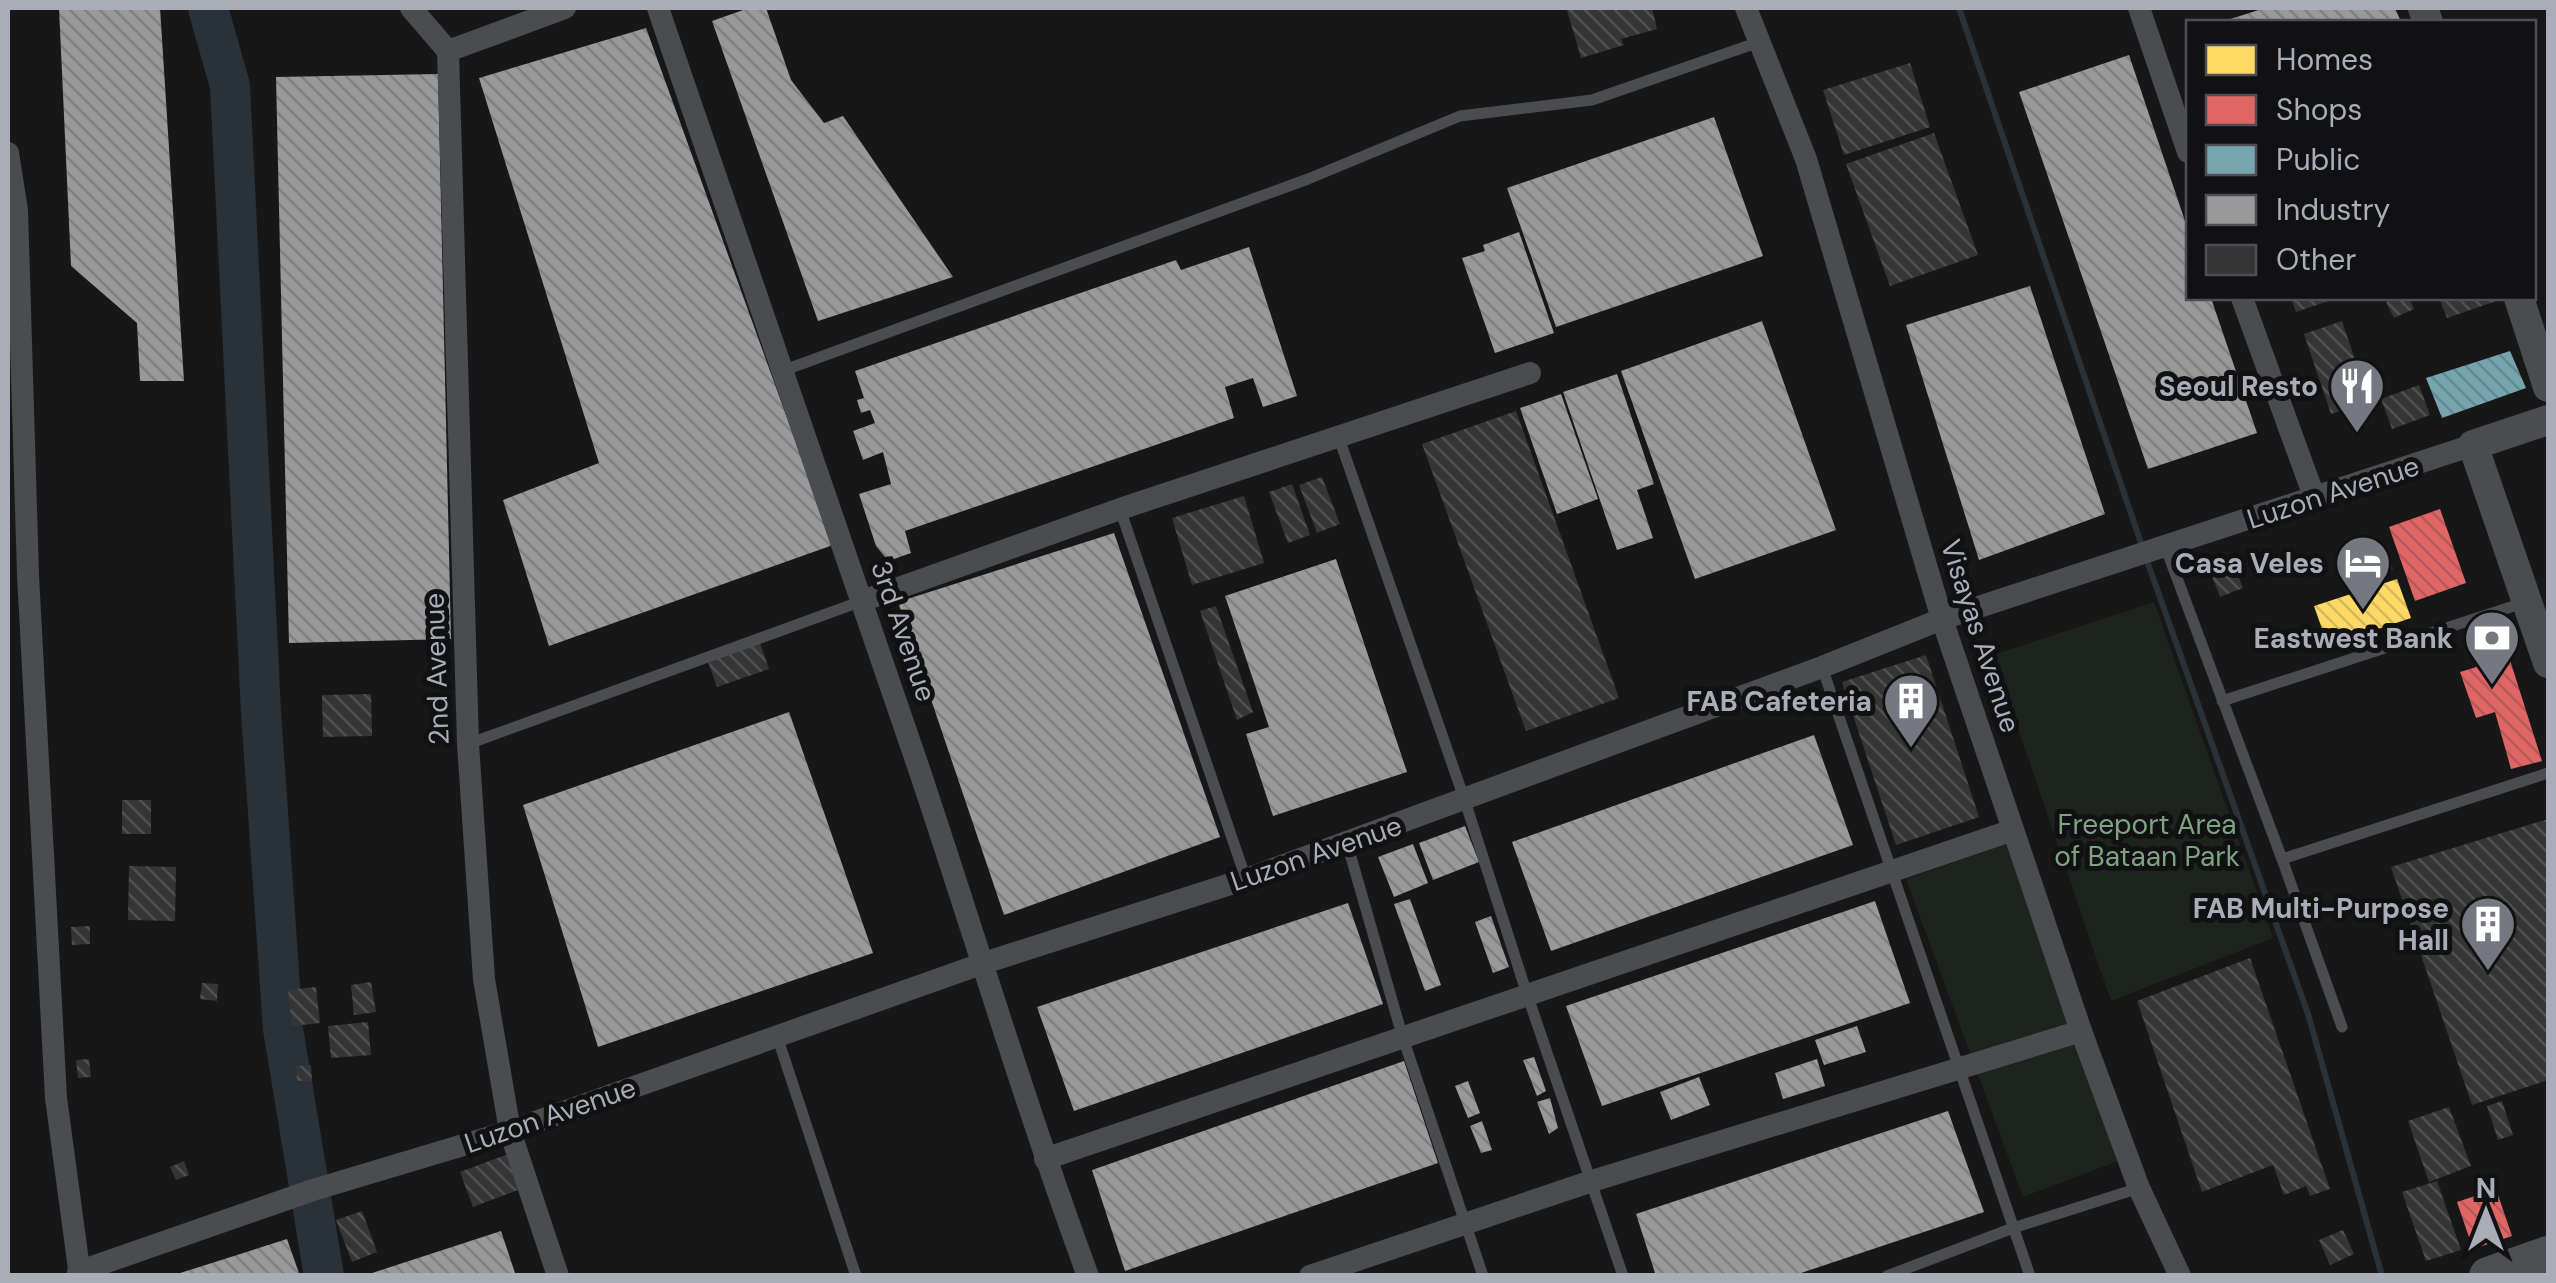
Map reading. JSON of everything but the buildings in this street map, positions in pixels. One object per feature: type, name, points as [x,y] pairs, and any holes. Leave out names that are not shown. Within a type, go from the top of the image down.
[{"type":"street","points":[[412,8],[448,51],[565,8]]},
{"type":"street","name":"3rd Avenue","points":[[658,8],[984,963],[1045,1159],[1088,1276]]},
{"type":"street","name":"Visayas Avenue","points":[[1746,8],[1806,160],[1942,619],[2081,1031],[2139,1188],[2180,1276]]},
{"type":"street","points":[[2139,8],[2186,146]]},
{"type":"street","name":"2nd Avenue","points":[[448,51],[468,744],[484,979],[510,1130],[558,1276]]},
{"type":"street","points":[[8,153],[17,210],[28,574],[56,1098],[79,1274]]},
{"type":"street","points":[[2243,300],[2315,500]]},
{"type":"street","points":[[2520,300],[2548,386]]},
{"type":"street","points":[[862,601],[1120,509],[1530,373]]},
{"type":"street","name":"Luzon Avenue","points":[[79,1274],[313,1190],[510,1130],[984,963],[1246,879],[1465,801],[1942,619],[2315,500],[2548,420]]},
{"type":"street","points":[[2474,446],[2548,662]]},
{"type":"street","points":[[1045,1159],[2013,830]]},
{"type":"street","points":[[1310,1276],[1592,1181],[2081,1031]]},
{"type":"lane","points":[[782,371],[1308,179],[1460,116],[1592,100],[1759,42]]},
{"type":"lane","points":[[1339,438],[1623,1276]]},
{"type":"lane","points":[[1120,509],[1246,879]]},
{"type":"lane","points":[[2159,548],[2222,701],[2342,1027]]},
{"type":"lane","points":[[468,744],[862,601]]},
{"type":"lane","points":[[2222,701],[2528,602]]},
{"type":"lane","points":[[1822,667],[2030,1276]]},
{"type":"lane","points":[[2282,860],[2548,773]]},
{"type":"lane","points":[[1347,843],[1402,1035],[1483,1276]]},
{"type":"lane","points":[[776,1036],[856,1276]]},
{"type":"lane","points":[[1888,1276],[2013,1228],[2139,1188]]},
{"type":"green space","name":"Freeport Area of Bataan Park","points":[[2154,602],[2273,938],[2111,1001],[1993,655]]},
{"type":"green space","points":[[2009,843],[2121,1160],[2023,1197],[1906,879]]},
{"type":"waterway","points":[[208,8],[230,86],[261,712],[283,1029],[324,1276]]},
{"type":"waterway","points":[[1959,8],[2142,546]]},
{"type":"waterway","points":[[2146,558],[2308,1014],[2382,1276]]},
{"type":"place","name":"Seoul Resto","points":[[2357,435]]},
{"type":"place","name":"Casa Veles","points":[[2363,612]]},
{"type":"place","name":"Eastwest Bank","points":[[2492,687]]},
{"type":"place","name":"FAB Cafeteria","points":[[1911,750]]},
{"type":"place","name":"FAB Multi-Purpose Hall","points":[[2488,973]]}]
